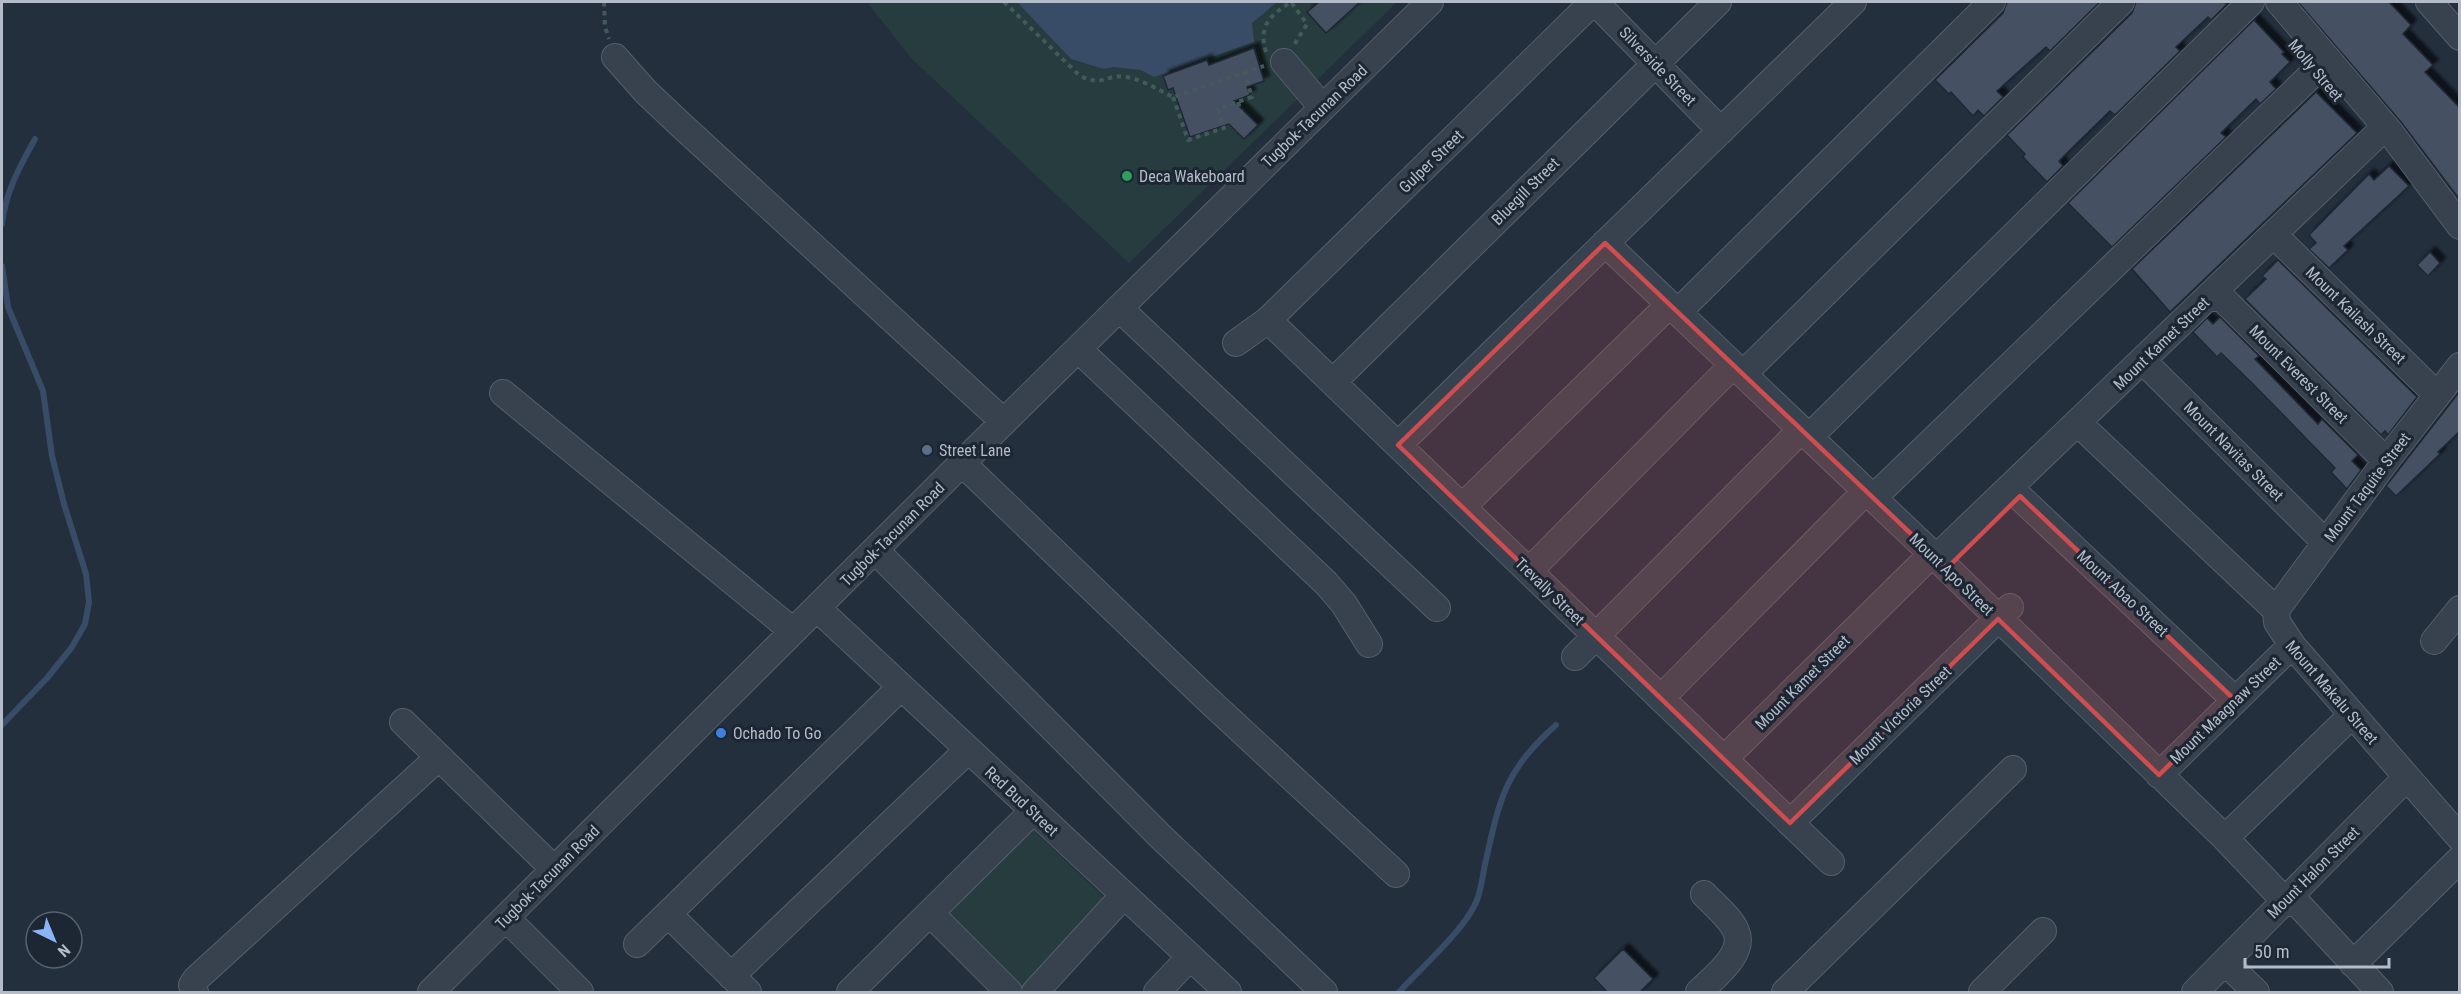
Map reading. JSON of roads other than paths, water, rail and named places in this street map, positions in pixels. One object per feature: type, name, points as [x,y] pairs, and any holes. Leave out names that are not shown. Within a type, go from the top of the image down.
[{"type":"street","name":"Tugbok-Tacunan Road","points":[[431,993],[962,463],[1430,2]]},
{"type":"street","name":"Silverside Street","points":[[1594,2],[1721,131]]},
{"type":"street","name":"Gulper Street","points":[[1236,342],[1268,320],[1594,2]]},
{"type":"street","name":"Bluegill Street","points":[[1333,382],[1718,2]]},
{"type":"street","points":[[1398,445],[1853,2]]},
{"type":"street","points":[[1462,507],[1674,308],[1992,2]]},
{"type":"street","points":[[1529,571],[2121,2]]},
{"type":"street","points":[[1575,657],[2251,2]]},
{"type":"street","name":"Molly Street","points":[[2259,2],[2322,64],[2460,226]]},
{"type":"street","name":"Molly Street","points":[[2279,2],[2322,64]]},
{"type":"street","points":[[2429,2],[2460,38]]},
{"type":"street","points":[[615,57],[646,92],[1004,422]]},
{"type":"street","points":[[1273,60],[1322,107]]},
{"type":"street","points":[[1661,698],[1869,495],[2322,64]]},
{"type":"street","name":"Mount Kamet Street","points":[[1724,759],[2015,492],[2382,135]]},
{"type":"street","name":"Mount Kailash Street","points":[[2277,238],[2438,395]]},
{"type":"street","name":"Mount Apo Street","points":[[1605,243],[1869,495],[1944,557],[2166,769],[2231,832],[2380,993]]},
{"type":"street","name":"Mount Everest Street","points":[[2215,298],[2386,461]]},
{"type":"street","points":[[1119,308],[1437,608]]},
{"type":"street","name":"Trevally Street","points":[[1268,320],[1831,862]]},
{"type":"street","points":[[1078,349],[1326,583],[1344,604],[1369,644]]},
{"type":"street","name":"Mount Navitas Street","points":[[2147,364],[2325,542]]},
{"type":"street","name":"Mount Taquite Street","points":[[2276,610],[2386,461],[2460,366]]},
{"type":"street","points":[[503,393],[793,631]]},
{"type":"street","name":"Mount Makalu Street","points":[[2082,427],[2276,610],[2277,622],[2292,645],[2460,838]]},
{"type":"street","points":[[962,463],[1196,688],[1396,874]]},
{"type":"street","name":"Mount Abao Street","points":[[2015,492],[2235,700]]},
{"type":"street","points":[[876,551],[1161,837],[1324,993]]},
{"type":"street","name":"Red Bud Street","points":[[817,608],[1228,993]]},
{"type":"street","points":[[2433,641],[2460,609]]},
{"type":"street","name":"Mount Victoria Street","points":[[1790,823],[2004,613]]},
{"type":"street","name":"Mount Maagnaw Street","points":[[2166,769],[2292,645]]},
{"type":"street","points":[[638,944],[901,687]]},
{"type":"street","points":[[2231,832],[2352,715]]},
{"type":"street","points":[[403,722],[555,869]]},
{"type":"street","points":[[668,914],[740,984],[968,750]]},
{"type":"street","points":[[195,993],[192,985],[196,980],[438,758]]},
{"type":"street","points":[[1785,993],[2013,769]]},
{"type":"street","name":"Mount Halon Street","points":[[2194,993],[2293,898],[2407,777]]},
{"type":"street","points":[[864,988],[930,913],[1033,811]]},
{"type":"street","points":[[2353,964],[2460,859]]},
{"type":"street","points":[[1699,993],[1737,950],[1738,939],[1736,930],[1704,894]]},
{"type":"street","points":[[1035,993],[1124,895]]},
{"type":"street","points":[[930,913],[1009,993]]},
{"type":"street","points":[[506,918],[580,993]]},
{"type":"street","points":[[1982,993],[2043,931]]},
{"type":"street","points":[[1157,993],[1190,957]]},
{"type":"street","points":[[2224,962],[2256,993]]},
{"type":"water","points":[[1017,2],[1277,2],[1252,23],[1254,42],[1154,77],[1141,70],[1113,67],[1104,69],[1071,59]]},
{"type":"waterway","points":[[2,224],[10,191],[35,139]]},
{"type":"waterway","points":[[2,266],[8,307],[43,391],[52,456],[86,574],[89,602],[85,624],[72,647],[47,678],[2,725]]},
{"type":"waterway","points":[[1399,992],[1455,933],[1473,908],[1507,785],[1526,756],[1556,725]]},
{"type":"place","name":"Deca Wakeboard","points":[[1127,176]]},
{"type":"place","name":"Street Lane","points":[[927,450]]},
{"type":"place","name":"Ochado To Go","points":[[721,733]]}]
